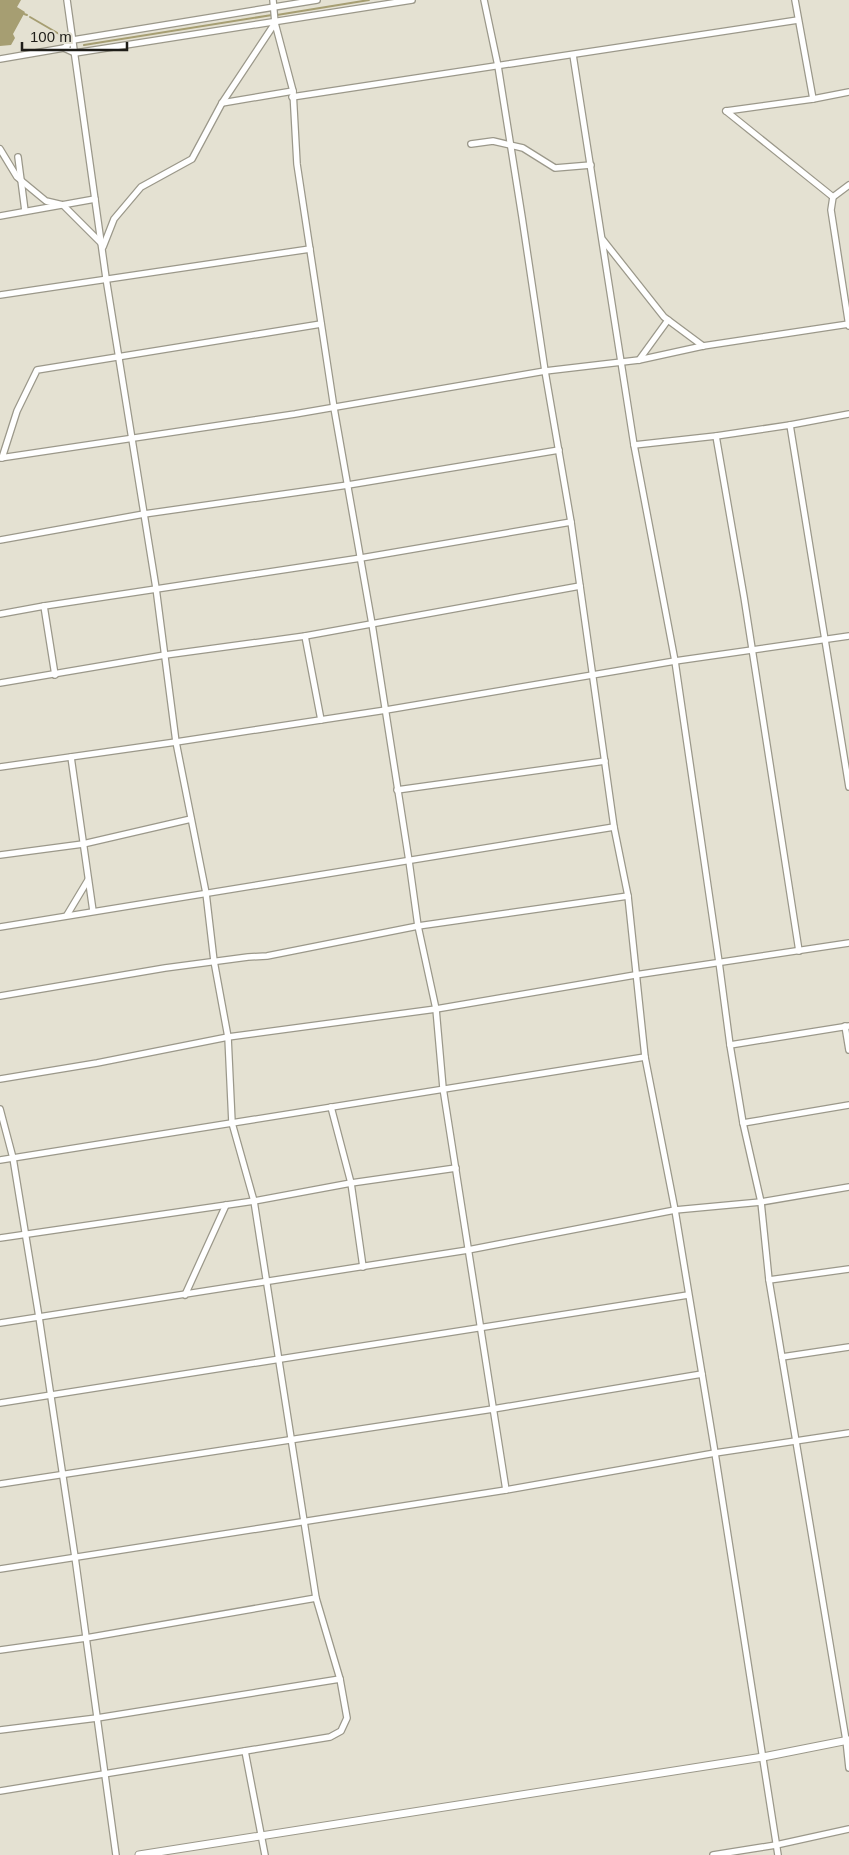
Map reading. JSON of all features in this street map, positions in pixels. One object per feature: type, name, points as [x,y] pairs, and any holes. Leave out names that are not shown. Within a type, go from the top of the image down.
[{"type":"street","points":[[0,1791],[330,1737],[341,1731],[347,1718],[340,1679],[316,1598],[254,1201],[232,1123],[228,1037],[214,961],[206,893],[176,742],[156,588],[101,246],[67,0]]},
{"type":"street","points":[[273,0],[275,21],[292,94],[297,164],[334,408],[386,710],[418,926],[436,1009],[444,1088],[506,1490]]},
{"type":"street","points":[[0,60],[64,48],[73,40],[317,0]]},
{"type":"street","points":[[64,48],[75,53],[412,0]]},
{"type":"street","points":[[484,0],[498,66],[511,145],[545,371],[571,522],[614,827],[628,896],[645,1057],[675,1210],[778,1855]]},
{"type":"street","points":[[795,0],[813,99]]},
{"type":"street","points":[[222,103],[498,66],[798,20]]},
{"type":"street","points":[[101,246],[114,219],[141,187],[192,159],[222,103],[275,21]]},
{"type":"street","points":[[574,55],[634,445],[675,661],[730,1046],[743,1123],[761,1202],[769,1280],[847,1740],[849,1768]]},
{"type":"street","points":[[833,197],[726,111],[849,92]]},
{"type":"street","points":[[471,144],[493,141],[523,148],[555,168],[591,165]]},
{"type":"street","points":[[0,149],[17,177],[46,201],[63,205],[101,246]]},
{"type":"street","points":[[18,157],[25,212]]},
{"type":"street","points":[[321,324],[37,370],[17,411],[1,458],[334,408],[545,371],[622,363],[703,346],[849,325],[831,210],[833,197],[849,185]]},
{"type":"street","points":[[0,216],[95,199]]},
{"type":"street","points":[[602,239],[664,317],[703,346]]},
{"type":"street","points":[[0,295],[310,249]]},
{"type":"street","points":[[639,360],[668,320]]},
{"type":"street","points":[[634,445],[716,436],[849,414]]},
{"type":"street","points":[[790,425],[849,787]]},
{"type":"street","points":[[716,436],[799,951]]},
{"type":"street","points":[[0,540],[144,514],[348,485],[559,450]]},
{"type":"street","points":[[0,614],[156,588],[361,558],[571,522]]},
{"type":"street","points":[[0,684],[165,656],[305,636],[580,586]]},
{"type":"street","points":[[44,606],[55,675]]},
{"type":"street","points":[[305,636],[321,720]]},
{"type":"street","points":[[0,767],[386,710],[675,661],[849,636]]},
{"type":"street","points":[[71,757],[93,911]]},
{"type":"street","points":[[397,790],[605,761]]},
{"type":"street","points":[[0,855],[83,844],[191,819]]},
{"type":"street","points":[[0,927],[614,827]]},
{"type":"street","points":[[67,915],[88,880]]},
{"type":"street","points":[[0,996],[214,961],[267,956],[418,926],[628,896]]},
{"type":"street","points":[[0,1078],[97,1063],[228,1037],[436,1009],[635,975],[849,943]]},
{"type":"street","points":[[730,1046],[847,1026],[849,1050]]},
{"type":"street","points":[[0,1160],[645,1057]]},
{"type":"street","points":[[743,1123],[849,1105]]},
{"type":"street","points":[[331,1107],[351,1184],[364,1267]]},
{"type":"street","points":[[0,1109],[13,1158],[39,1317],[75,1557],[116,1855]]},
{"type":"street","points":[[0,1238],[254,1201],[456,1168]]},
{"type":"street","points":[[0,1324],[468,1250],[675,1210],[761,1202],[849,1188]]},
{"type":"street","points":[[185,1295],[226,1205]]},
{"type":"street","points":[[769,1280],[849,1269]]},
{"type":"street","points":[[0,1403],[480,1326],[688,1295]]},
{"type":"street","points":[[782,1357],[849,1347]]},
{"type":"street","points":[[0,1484],[493,1409],[702,1374]]},
{"type":"street","points":[[0,1569],[303,1520],[506,1490],[715,1453],[849,1433]]},
{"type":"street","points":[[0,1650],[86,1638],[316,1598]]},
{"type":"street","points":[[0,1730],[97,1718],[340,1679]]},
{"type":"street","points":[[139,1855],[762,1757],[847,1740]]},
{"type":"street","points":[[245,1751],[265,1855]]},
{"type":"street","points":[[713,1855],[776,1845],[849,1829]]},
{"type":"shaded area","points":[[0,0],[21,0],[17,7],[25,12],[13,34],[15,38],[11,45],[0,46]]},
{"type":"waterway","points":[[277,15],[369,0]]},
{"type":"waterway","points":[[84,45],[272,15]]},
{"type":"waterway","points":[[30,17],[66,38]]}]
